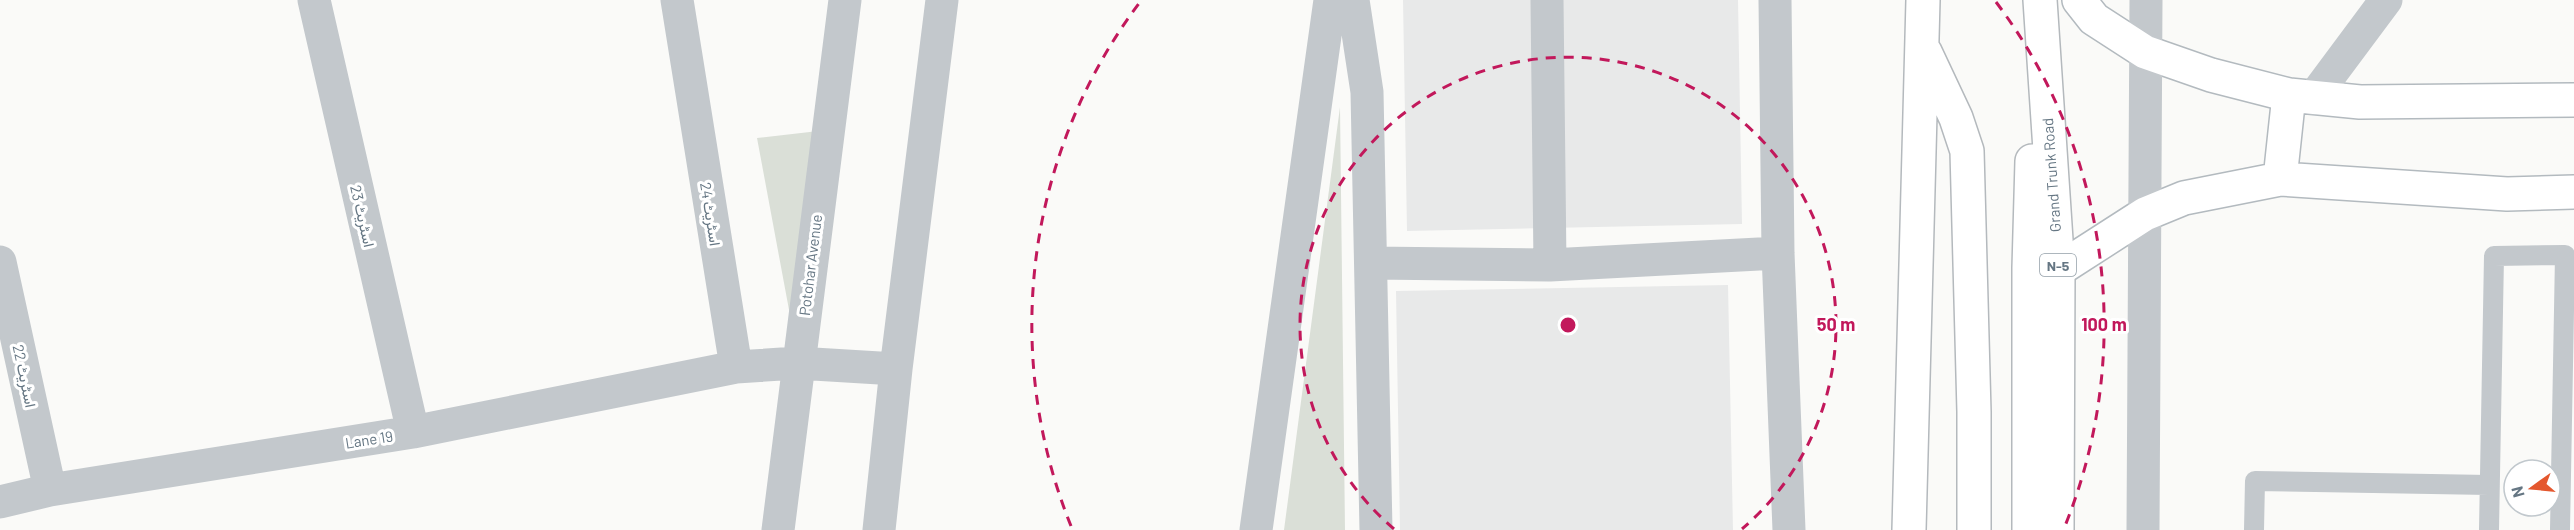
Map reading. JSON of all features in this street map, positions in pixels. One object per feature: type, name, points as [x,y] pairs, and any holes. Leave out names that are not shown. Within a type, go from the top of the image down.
[{"type":"main road","points":[[1909,530],[1923,0]]},
{"type":"main road","name":"Grand Trunk Road","points":[[2040,0],[2058,270],[2056,530]]},
{"type":"main road","points":[[2079,0],[2094,19],[2145,52],[2211,75],[2301,97],[2372,102],[2574,100]]},
{"type":"main road","points":[[1922,45],[1956,118],[1967,151],[1974,412],[1974,530]]},
{"type":"main road","points":[[2029,530],[2030,198],[2036,78],[2042,52]]},
{"type":"main road","points":[[2280,179],[2301,97]]},
{"type":"main road","points":[[2058,270],[2145,213],[2184,198],[2280,179],[2507,194],[2574,192]]},
{"type":"street","name":"اسٹریٹ 23","points":[[314,0],[412,432]]},
{"type":"street","name":"اسٹریٹ 24","points":[[676,0],[736,367]]},
{"type":"street","name":"Potohar Avenue","points":[[778,530],[844,0]]},
{"type":"street","points":[[879,530],[896,369],[942,0]]},
{"type":"street","points":[[1256,530],[1330,0]]},
{"type":"street","points":[[1353,0],[1367,92],[1376,530]]},
{"type":"street","points":[[1546,0],[1550,265]]},
{"type":"street","points":[[1775,0],[1778,253],[1789,530]]},
{"type":"street","points":[[2143,530],[2146,0]]},
{"type":"street","points":[[2301,97],[2386,0]]},
{"type":"street","points":[[1372,263],[1550,265],[1778,253]]},
{"type":"street","name":"اسٹریٹ 22","points":[[0,262],[50,490]]},
{"type":"street","points":[[736,367],[797,363],[896,369]]},
{"type":"street","name":"Lane 19","points":[[0,502],[50,490],[412,432],[736,367]]},
{"type":"lane","points":[[2489,530],[2494,256],[2569,255],[2560,530]]},
{"type":"lane","points":[[2254,530],[2255,481],[2489,485]]},
{"type":"shaded area","points":[[1403,0],[1738,0],[1742,224],[1407,231]]},
{"type":"shaded area","points":[[1340,107],[1345,530],[1284,530]]},
{"type":"shaded area","points":[[827,130],[795,342],[757,138]]},
{"type":"shaded area","points":[[1728,285],[1733,530],[1400,530],[1396,291]]}]
